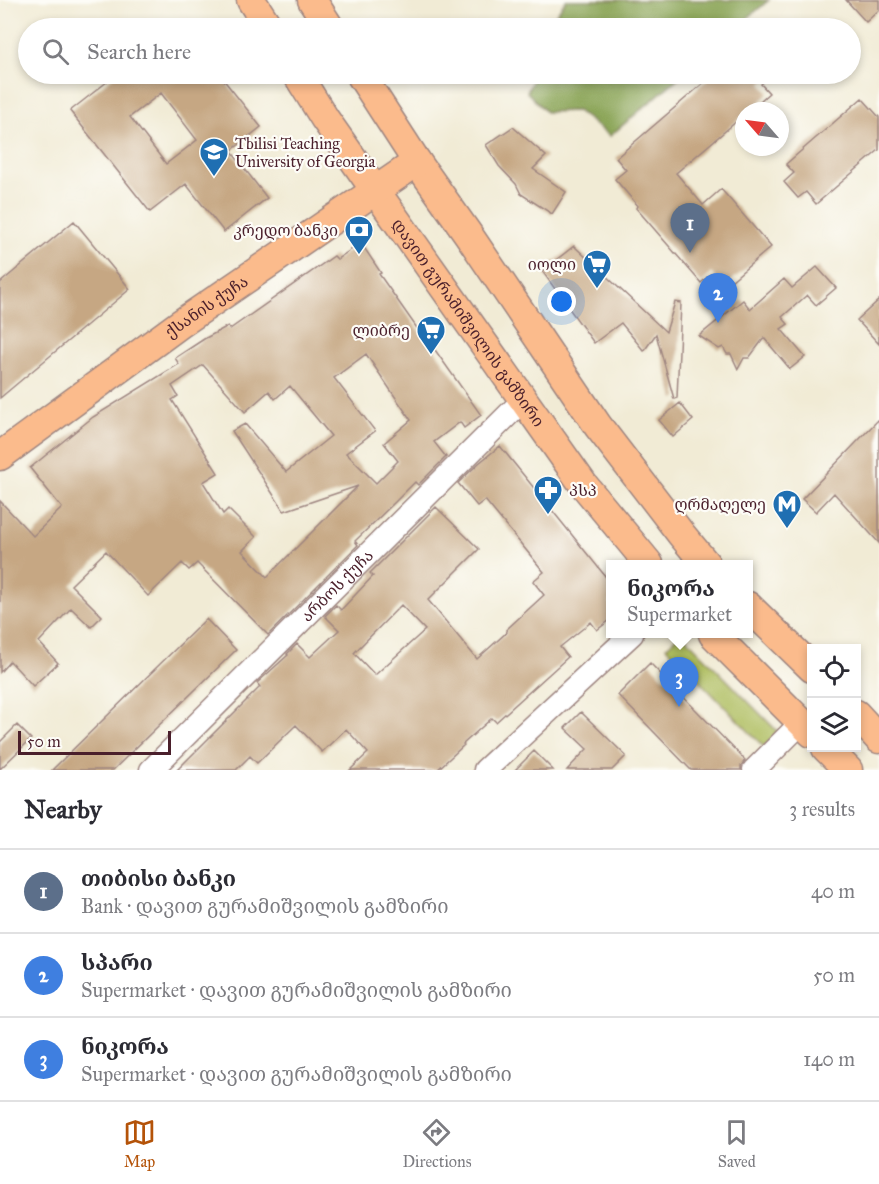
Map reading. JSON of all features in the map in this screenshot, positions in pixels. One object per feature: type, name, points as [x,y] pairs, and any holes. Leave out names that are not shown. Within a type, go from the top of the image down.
[{"type":"main road","points":[[251,0],[263,18]]},
{"type":"main road","points":[[312,0],[324,18]]},
{"type":"main road","name":"დავით გურამიშვილის გამზირი","points":[[303,84],[375,190],[583,484],[646,560]]},
{"type":"main road","points":[[366,84],[417,162],[684,553],[698,560]]},
{"type":"main road","name":"ქსანის ქუჩა","points":[[0,456],[156,341],[417,162]]},
{"type":"main road","points":[[753,611],[807,663]]},
{"type":"main road","points":[[718,638],[806,728]]},
{"type":"main road","points":[[861,719],[879,739]]},
{"type":"main road","points":[[831,752],[848,770]]},
{"type":"street","name":"არბოს ქუჩა","points":[[151,770],[524,399]]},
{"type":"street","points":[[485,770],[627,638]]},
{"type":"street","points":[[754,770],[806,728]]},
{"type":"green space","points":[[566,0],[769,0],[748,18],[554,18]]},
{"type":"green space","points":[[531,84],[671,84],[610,136],[577,111],[546,112],[527,92]]},
{"type":"green space","points":[[676,638],[686,638],[779,733],[764,747],[666,647]]},
{"type":"building","points":[[846,0],[879,0],[879,10],[866,22]]},
{"type":"building","points":[[104,84],[227,84],[261,127],[231,151],[267,198],[224,232],[186,184],[150,212],[70,111]],"holes":[[[161,93],[197,140],[166,164],[130,117]]]},
{"type":"building","points":[[702,84],[761,84],[769,93],[759,102],[735,102],[735,123],[676,173],[703,205],[721,189],[771,247],[724,287],[712,273],[701,283],[636,208],[638,206],[615,179],[626,170],[616,158]]},
{"type":"building","points":[[862,98],[879,117],[879,150],[816,204],[806,192],[798,198],[784,182],[794,173],[786,164]]},
{"type":"building","points":[[513,127],[546,156],[533,169],[566,192],[552,214],[521,194],[486,145]]},
{"type":"building","points":[[74,221],[130,289],[0,398],[0,283]]},
{"type":"building","points":[[361,243],[381,273],[379,274],[481,415],[464,428],[460,422],[434,442],[446,457],[418,485],[415,482],[355,541],[358,545],[268,635],[197,563],[189,570],[182,563],[148,596],[106,551],[71,585],[102,616],[91,627],[71,608],[39,642],[58,663],[33,686],[10,661],[0,672],[0,501],[33,536],[62,508],[30,468],[93,417],[179,364],[175,358],[228,326],[230,329],[334,256],[337,259]],"holes":[[[366,354],[411,420],[384,443],[398,461],[376,483],[346,453],[375,431],[334,378]],[[203,365],[245,412],[269,391],[275,399],[290,386],[331,436],[286,472],[245,424],[232,431],[284,511],[358,486],[267,577],[242,551],[256,537],[228,509],[223,514],[203,482],[218,473],[172,400],[178,396],[172,386]]]},
{"type":"building","points":[[574,246],[666,332],[675,302],[681,303],[677,398],[674,399],[656,334],[644,351],[621,323],[594,343],[542,271]]},
{"type":"building","points":[[817,267],[836,288],[816,305],[807,295],[782,317],[788,324],[781,329],[805,357],[790,369],[764,338],[749,358],[744,358],[738,369],[731,354],[727,354],[723,347],[719,349],[699,336],[743,300],[750,309],[784,279],[792,288]]},
{"type":"building","points":[[879,300],[879,344],[857,320]]},
{"type":"building","points":[[680,403],[693,420],[673,437],[659,420]]},
{"type":"building","points":[[879,419],[879,543],[834,493],[816,512],[802,499]]},
{"type":"building","points":[[500,446],[606,577],[606,623],[597,630],[591,622],[560,647],[568,657],[496,722],[492,718],[437,770],[350,770],[368,753],[346,729],[322,752],[296,725],[257,763],[250,756],[236,770],[177,770],[260,687],[257,683],[297,644],[310,657],[339,630],[325,616],[336,605],[341,610],[373,576],[370,573],[436,507],[479,549],[428,600],[477,659],[544,595],[533,581],[544,572],[485,500],[477,506],[458,483]],"holes":[[[401,605],[425,630],[375,675],[354,653]]]},
{"type":"building","points":[[206,619],[236,650],[113,770],[52,770]]},
{"type":"building","points":[[650,663],[745,760],[741,770],[691,770],[618,695]]},
{"type":"building","points":[[581,712],[626,756],[612,770],[567,770],[587,749],[565,728]]},
{"type":"building","points":[[17,725],[31,739],[0,769],[0,742]]},
{"type":"building","points":[[534,751],[553,770],[515,770]]},
{"type":"place","name":"Tbilisi Teaching University of Georgia","points":[[214,178]]},
{"type":"place","name":"თიბისი ბანკი","points":[[690,253]]},
{"type":"place","name":"კრედო ბანკი","points":[[359,256]]},
{"type":"place","name":"იოლი","points":[[597,290]]},
{"type":"place","name":"სპარი","points":[[718,323]]},
{"type":"place","name":"ლიბრე","points":[[431,356]]},
{"type":"place","name":"პსპ","points":[[548,516]]},
{"type":"place","name":"ღრმაღელე","points":[[787,530]]},
{"type":"place","name":"ნიკორა","points":[[679,707]]}]
